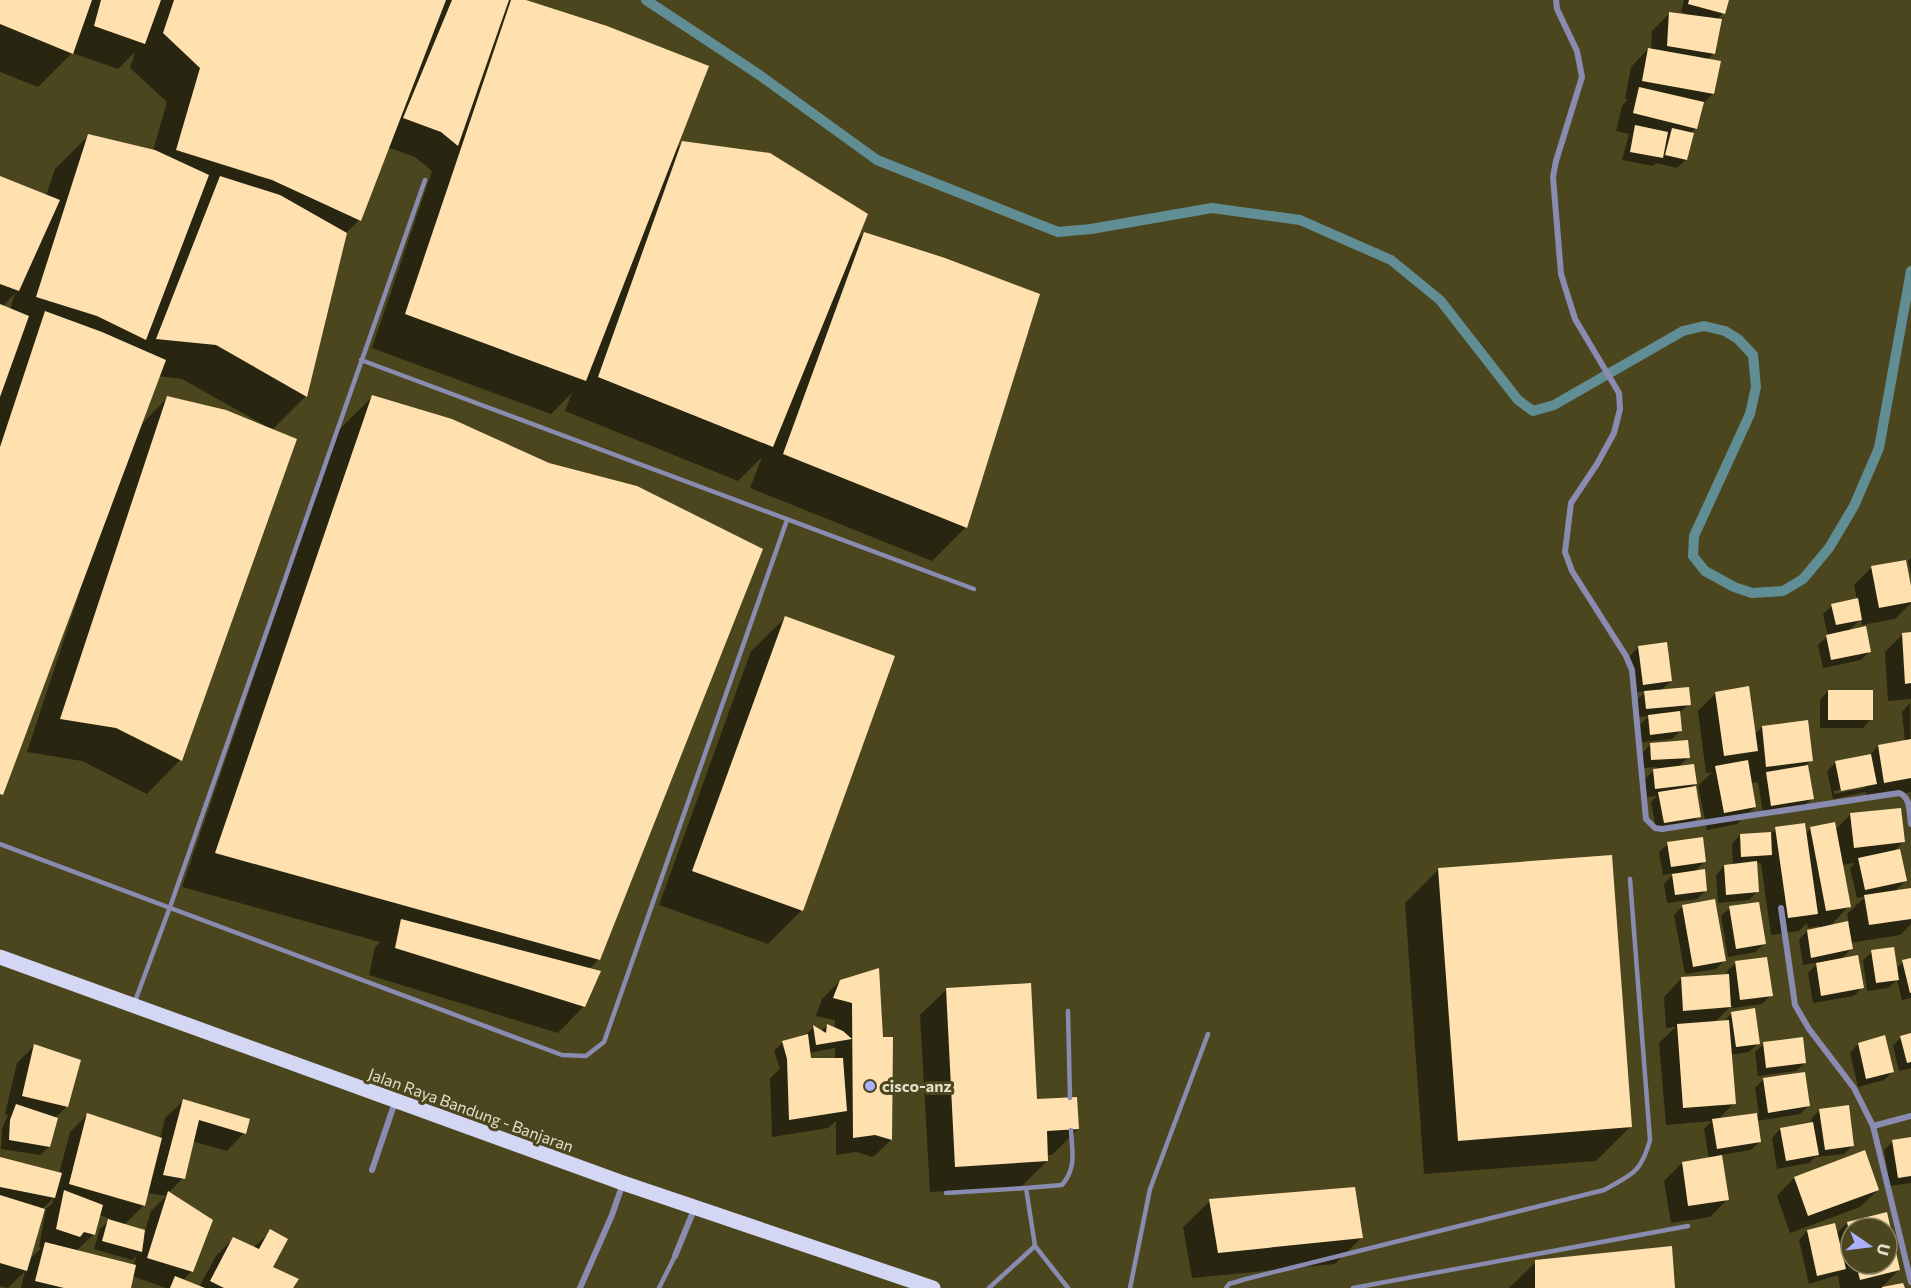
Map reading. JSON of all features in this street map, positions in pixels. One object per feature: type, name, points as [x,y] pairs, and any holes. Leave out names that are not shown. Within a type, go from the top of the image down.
[{"type":"main road","name":"Jalan Raya Bandung - Banjaran","points":[[1,962],[133,1006],[623,1183],[933,1288]]},
{"type":"street","points":[[1556,0],[1557,9],[1577,51],[1582,77],[1553,177],[1561,274],[1575,319],[1619,393],[1620,409],[1614,433],[1571,503],[1565,552],[1572,571],[1626,656],[1632,670],[1646,819],[1655,828],[1662,829],[1899,793],[1904,794],[1907,798],[1911,824]]},
{"type":"street","points":[[1781,908],[1795,1005],[1809,1029],[1854,1088],[1874,1126],[1911,1282]]},
{"type":"street","points":[[372,1170],[395,1102]]},
{"type":"street","points":[[1874,1126],[1911,1116]]},
{"type":"street","points":[[580,1288],[612,1215],[623,1183]]},
{"type":"street","points":[[675,1256],[695,1206]]},
{"type":"lane","points":[[133,1006],[170,908],[425,180]]},
{"type":"lane","points":[[361,360],[974,589]]},
{"type":"lane","points":[[0,844],[562,1055],[586,1056],[604,1042],[787,519]]},
{"type":"lane","points":[[1226,1288],[1229,1284],[1246,1279],[1604,1190],[1632,1174],[1645,1159],[1650,1140],[1630,879]]},
{"type":"lane","points":[[1068,1011],[1070,1098]]},
{"type":"lane","points":[[1130,1288],[1150,1189],[1208,1034]]},
{"type":"lane","points":[[946,1193],[1062,1185],[1070,1175],[1073,1166],[1071,1130]]},
{"type":"lane","points":[[1026,1188],[1035,1246],[1068,1288]]},
{"type":"lane","points":[[1353,1288],[1688,1226]]},
{"type":"lane","points":[[989,1288],[1035,1246]]},
{"type":"lane","points":[[659,1288],[675,1256]]},
{"type":"building","points":[[0,0],[92,0],[73,54],[0,24]]},
{"type":"building","points":[[101,0],[161,0],[145,44],[94,26]]},
{"type":"building","points":[[174,0],[446,0],[361,221],[272,180],[176,150],[200,68],[163,33]]},
{"type":"building","points":[[452,0],[509,0],[458,146],[441,132],[403,118]]},
{"type":"building","points":[[511,0],[526,0],[607,26],[709,66],[586,381],[405,314]]},
{"type":"building","points":[[1689,0],[1729,0],[1725,14],[1688,4]]},
{"type":"building","points":[[1669,12],[1722,19],[1715,54],[1667,46]]},
{"type":"building","points":[[1648,48],[1721,61],[1714,94],[1642,81]]},
{"type":"building","points":[[1639,87],[1704,102],[1697,129],[1633,113]]},
{"type":"building","points":[[1635,125],[1668,132],[1663,158],[1630,152]]},
{"type":"building","points":[[1672,128],[1694,133],[1687,160],[1665,155]]},
{"type":"building","points":[[88,134],[155,150],[209,175],[146,340],[97,316],[36,297]]},
{"type":"building","points":[[682,141],[770,153],[868,214],[773,447],[598,377]]},
{"type":"building","points":[[0,176],[60,200],[19,291],[0,284]]},
{"type":"building","points":[[220,176],[280,195],[347,233],[307,397],[216,345],[156,339]]},
{"type":"building","points":[[864,232],[945,258],[1040,294],[967,528],[783,454]]},
{"type":"building","points":[[0,304],[29,316],[0,397]]},
{"type":"building","points":[[45,311],[102,332],[166,360],[3,795],[0,794],[0,447]]},
{"type":"building","points":[[372,395],[452,419],[549,463],[637,486],[763,549],[600,960],[215,853]]},
{"type":"building","points":[[167,396],[226,410],[297,439],[182,761],[116,728],[60,719]]},
{"type":"building","points":[[1906,560],[1911,586],[1911,602],[1879,608],[1871,566]]},
{"type":"building","points":[[1858,598],[1862,620],[1836,625],[1831,604]]},
{"type":"building","points":[[785,616],[895,656],[803,911],[692,871]]},
{"type":"building","points":[[1866,626],[1871,652],[1831,660],[1826,635]]},
{"type":"building","points":[[1911,632],[1911,683],[1905,684],[1902,633]]},
{"type":"building","points":[[1667,642],[1672,681],[1643,685],[1638,646]]},
{"type":"building","points":[[1749,686],[1758,751],[1724,756],[1715,692]]},
{"type":"building","points":[[1689,687],[1691,705],[1646,709],[1644,691]]},
{"type":"building","points":[[1828,690],[1873,690],[1873,720],[1828,720]]},
{"type":"building","points":[[1680,711],[1682,731],[1650,735],[1648,715]]},
{"type":"building","points":[[1808,720],[1813,761],[1766,767],[1762,726]]},
{"type":"building","points":[[1911,739],[1911,778],[1884,783],[1878,745]]},
{"type":"building","points":[[1688,740],[1690,758],[1651,760],[1650,743]]},
{"type":"building","points":[[1871,754],[1877,784],[1841,791],[1835,761]]},
{"type":"building","points":[[1748,760],[1756,807],[1724,813],[1715,766]]},
{"type":"building","points":[[1694,764],[1697,784],[1655,789],[1653,769]]},
{"type":"building","points":[[1808,765],[1814,799],[1771,806],[1766,772]]},
{"type":"building","points":[[1696,786],[1701,817],[1664,823],[1658,792]]},
{"type":"building","points":[[1901,808],[1905,842],[1854,848],[1850,813]]},
{"type":"building","points":[[1835,822],[1851,907],[1826,911],[1810,827]]},
{"type":"building","points":[[1805,823],[1818,914],[1788,918],[1775,827]]},
{"type":"building","points":[[1771,832],[1772,855],[1741,857],[1740,834]]},
{"type":"building","points":[[1703,837],[1706,862],[1671,867],[1667,842]]},
{"type":"building","points":[[1900,849],[1907,881],[1865,890],[1858,858]]},
{"type":"building","points":[[1612,855],[1632,1127],[1458,1141],[1438,868]]},
{"type":"building","points":[[1757,861],[1759,892],[1726,895],[1724,865]]},
{"type":"building","points":[[1705,869],[1707,891],[1675,895],[1672,874]]},
{"type":"building","points":[[1911,888],[1911,919],[1869,925],[1864,895]]},
{"type":"building","points":[[1715,899],[1726,961],[1693,967],[1682,905]]},
{"type":"building","points":[[1759,902],[1766,944],[1736,949],[1729,906]]},
{"type":"building","points":[[401,919],[601,971],[585,1007],[395,948]]},
{"type":"building","points":[[1848,921],[1853,949],[1811,958],[1807,930]]},
{"type":"building","points":[[1894,947],[1899,980],[1876,983],[1871,950]]},
{"type":"building","points":[[1858,955],[1864,988],[1821,996],[1816,963]]},
{"type":"building","points":[[1767,957],[1773,996],[1740,1000],[1735,961]]},
{"type":"building","points":[[1911,958],[1911,993],[1910,993],[1902,960]]},
{"type":"building","name":"cisco-anz","points":[[879,968],[883,1037],[893,1037],[892,1140],[875,1135],[853,1138],[852,1003],[833,998],[840,980]]},
{"type":"building","points":[[1729,974],[1731,1007],[1683,1011],[1681,977]]},
{"type":"building","points":[[1031,983],[1037,1099],[1077,1097],[1079,1129],[1047,1131],[1048,1161],[955,1167],[946,988]]},
{"type":"building","points":[[1755,1008],[1760,1044],[1736,1047],[1731,1012]]},
{"type":"building","points":[[1729,1020],[1736,1104],[1683,1108],[1677,1024]]},
{"type":"building","points":[[827,1024],[843,1031],[852,1039],[816,1045],[813,1025],[826,1033]]},
{"type":"building","points":[[1911,1033],[1911,1062],[1907,1063],[1900,1036]]},
{"type":"building","points":[[808,1034],[811,1058],[843,1058],[847,1111],[789,1120],[787,1059],[782,1041]]},
{"type":"building","points":[[1885,1035],[1894,1072],[1866,1079],[1858,1043]]},
{"type":"building","points":[[1803,1037],[1806,1063],[1766,1068],[1763,1042]]},
{"type":"building","points":[[34,1044],[81,1060],[68,1107],[22,1096]]},
{"type":"building","points":[[1805,1072],[1810,1106],[1768,1113],[1763,1078]]},
{"type":"building","points":[[183,1099],[250,1119],[246,1134],[199,1120],[185,1179],[163,1175]]},
{"type":"building","points":[[16,1104],[58,1118],[50,1147],[9,1140],[10,1120]]},
{"type":"building","points":[[1849,1105],[1854,1146],[1825,1150],[1819,1109]]},
{"type":"building","points":[[87,1113],[162,1138],[145,1206],[69,1184]]},
{"type":"building","points":[[1757,1113],[1761,1142],[1717,1149],[1712,1119]]},
{"type":"building","points":[[1813,1122],[1819,1155],[1786,1161],[1780,1128]]},
{"type":"building","points":[[1911,1137],[1911,1176],[1898,1178],[1892,1140]]},
{"type":"building","points":[[1865,1150],[1879,1190],[1808,1216],[1794,1177]]},
{"type":"building","points":[[1722,1155],[1729,1200],[1688,1206],[1682,1162]]},
{"type":"building","points":[[0,1157],[62,1173],[55,1198],[0,1187]]},
{"type":"building","points":[[1355,1187],[1363,1238],[1218,1253],[1209,1199]]},
{"type":"building","points":[[64,1190],[103,1205],[95,1235],[84,1232],[80,1237],[56,1229]]},
{"type":"building","points":[[168,1191],[213,1220],[193,1272],[147,1258]]},
{"type":"building","points":[[0,1195],[45,1209],[27,1271],[0,1263]]},
{"type":"building","points":[[1887,1212],[1888,1216],[1871,1216]]},
{"type":"building","points":[[108,1219],[145,1230],[142,1252],[102,1241]]},
{"type":"building","points":[[1835,1223],[1839,1240],[1839,1271],[1817,1276],[1807,1230]]},
{"type":"building","points":[[270,1229],[288,1239],[273,1267],[299,1279],[293,1288],[224,1288],[210,1281],[233,1237],[259,1249]]},
{"type":"building","points":[[45,1242],[136,1265],[131,1288],[64,1288],[35,1281]]},
{"type":"building","points":[[1672,1246],[1675,1288],[1535,1288],[1535,1260]]},
{"type":"building","points":[[175,1276],[205,1288],[170,1288]]},
{"type":"building","points":[[1859,1276],[1876,1276],[1860,1280]]},
{"type":"building","points":[[1903,1283],[1905,1288],[1882,1288],[1882,1287]]},
{"type":"waterway","points":[[646,0],[758,74],[877,160],[1058,232],[1091,229],[1212,208],[1300,220],[1391,260],[1440,300],[1518,400],[1533,411],[1554,405],[1683,331],[1704,326],[1725,331],[1738,339],[1753,355],[1756,387],[1750,414],[1694,536],[1693,556],[1705,571],[1734,587],[1752,593],[1783,591],[1803,579],[1829,548],[1854,506],[1879,448],[1911,271]]},
{"type":"place","name":"cisco-anz","points":[[870,1086]]}]
